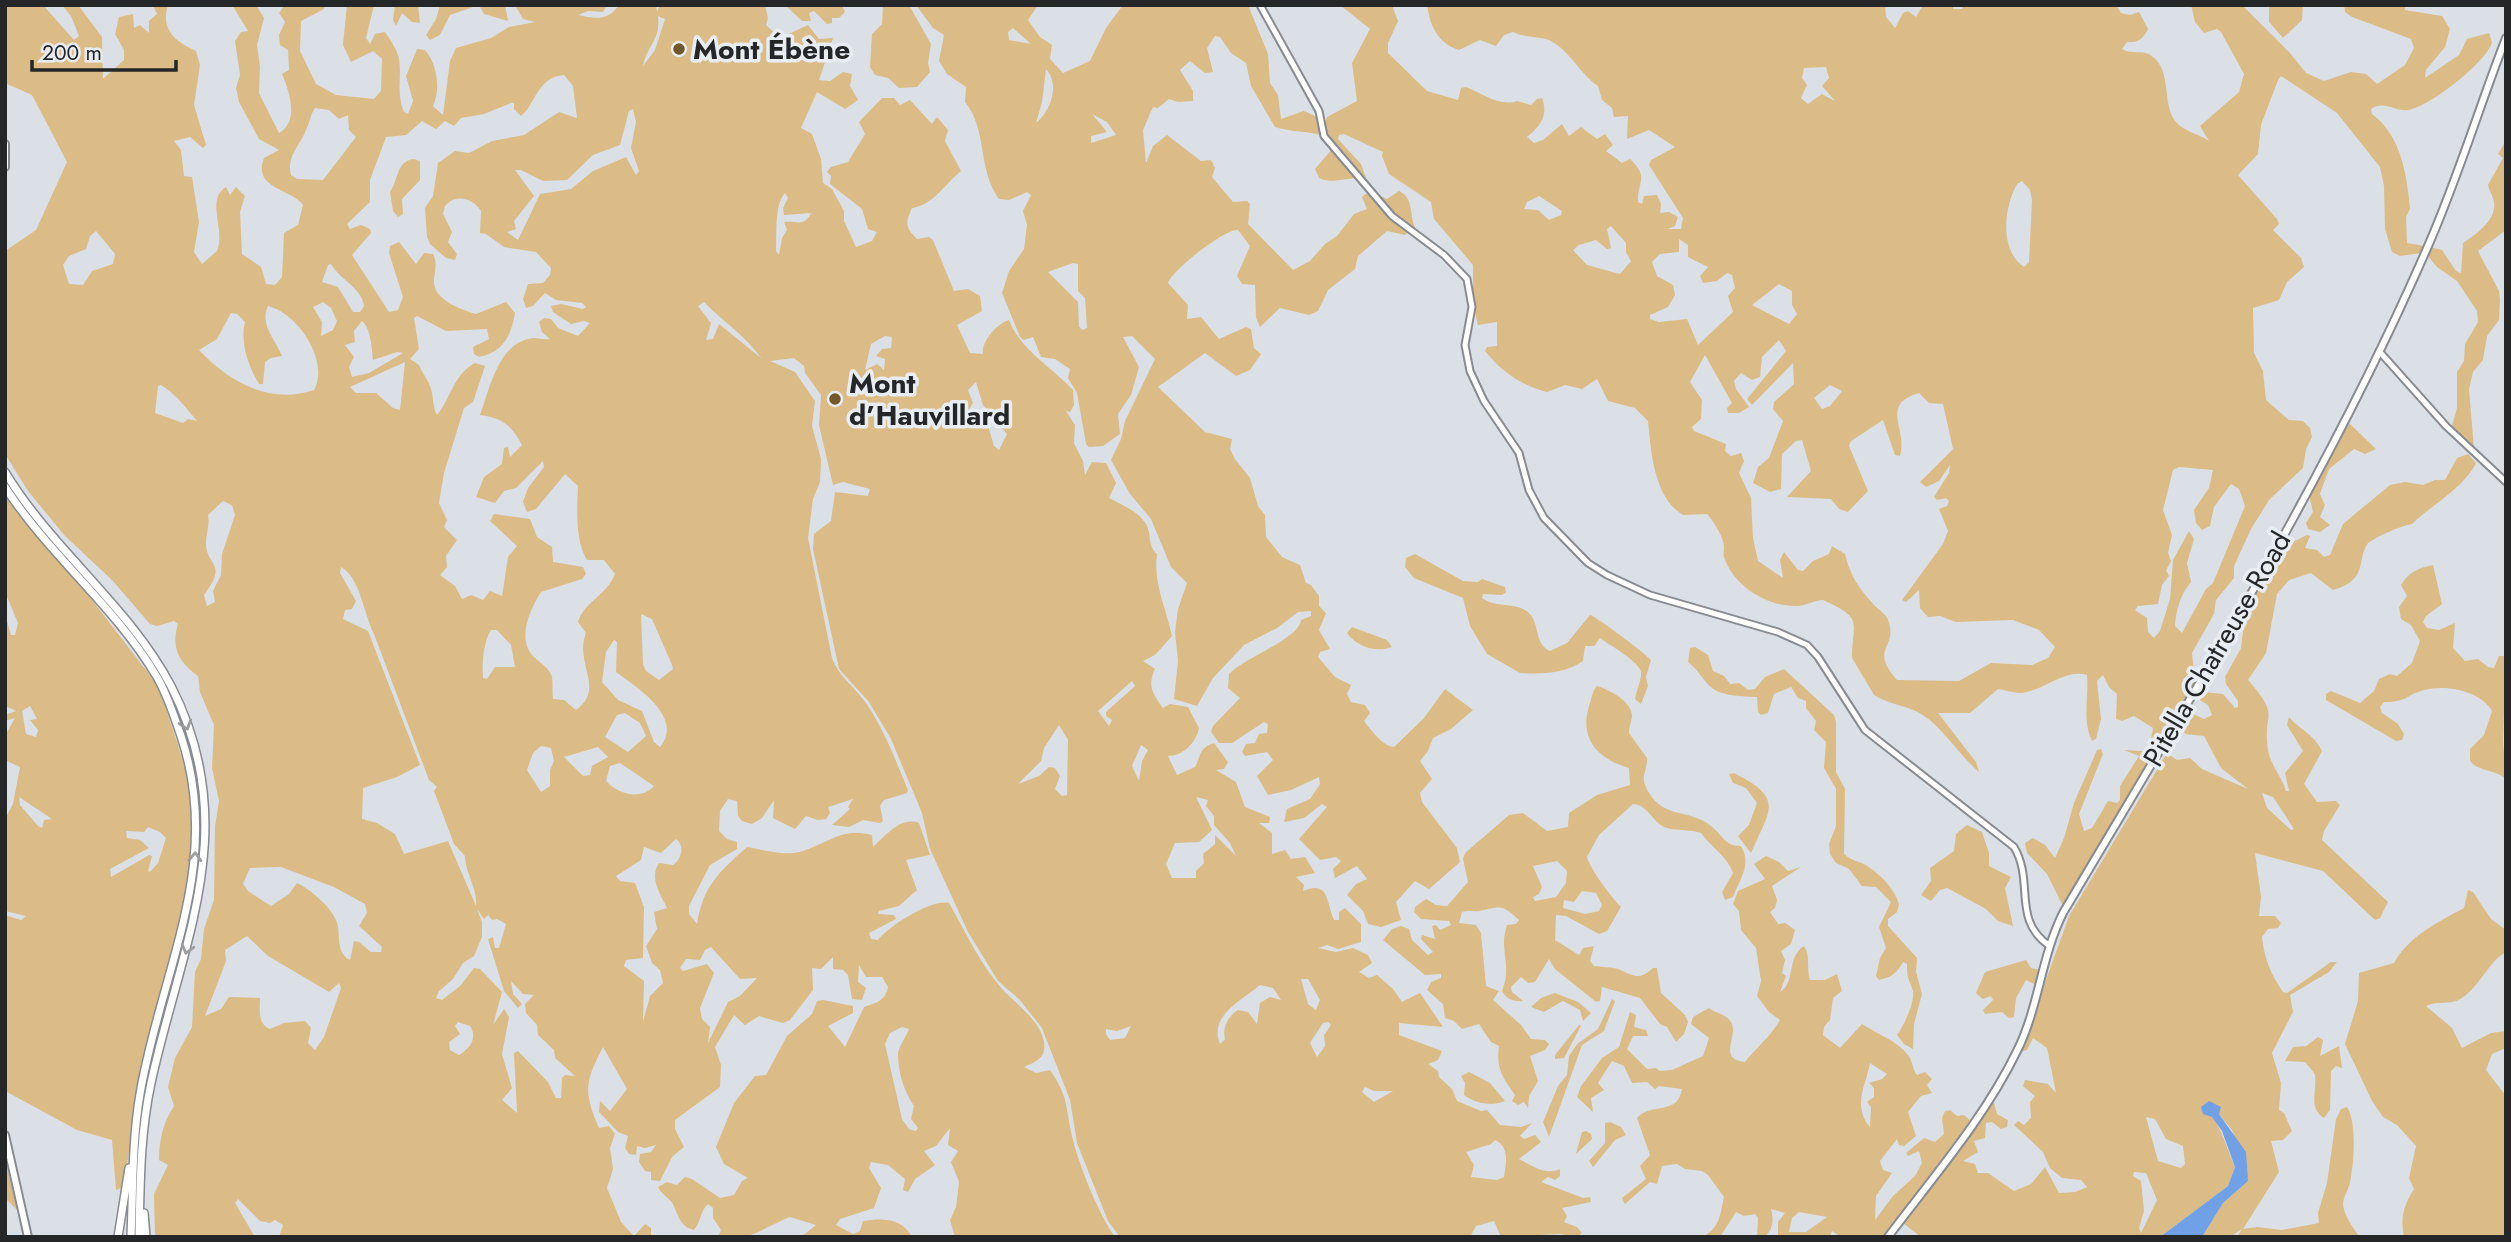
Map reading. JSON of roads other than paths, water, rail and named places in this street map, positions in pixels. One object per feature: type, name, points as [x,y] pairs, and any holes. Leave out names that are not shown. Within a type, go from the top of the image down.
[{"type":"highway","points":[[5,472],[46,528],[155,659],[179,704],[197,760],[204,796],[206,841],[202,884],[150,1086],[141,1167],[139,1237]]},
{"type":"highway","points":[[5,486],[39,533],[132,641],[158,678],[188,758],[197,816],[195,868],[188,913],[140,1091],[118,1237]]},
{"type":"highway","points":[[131,1237],[135,1128]]},
{"type":"highway","points":[[141,1167],[146,1237]]},
{"type":"main road","name":"Pitella Chatreuse Road","points":[[1888,1237],[1963,1139],[2017,1052],[2031,1019],[2050,946],[2063,913],[2224,645],[2379,351],[2428,246],[2506,38]]},
{"type":"main road","points":[[5,144],[5,167]]},
{"type":"main road","points":[[5,1135],[28,1237]]},
{"type":"street","points":[[1260,5],[1319,111],[1325,139],[1396,220],[1435,247],[1467,279],[1472,307],[1465,345],[1470,371],[1484,401],[1515,446],[1532,498],[1544,518],[1588,563],[1607,575],[1650,595],[1778,632],[1811,648],[1865,730],[2012,845],[2021,863],[2030,926],[2036,937],[2050,946]]},
{"type":"street","points":[[2379,351],[2446,426],[2506,482]]},
{"type":"water","points":[[2209,1101],[2221,1107],[2219,1114],[2246,1152],[2248,1181],[2223,1203],[2202,1237],[2160,1237],[2228,1186],[2235,1167],[2222,1131],[2212,1117],[2203,1114],[2201,1107]]},
{"type":"place","name":"Mont Ébène","points":[[679,49]]},
{"type":"place","name":"Mont d’Hauvillard","points":[[835,399]]}]
